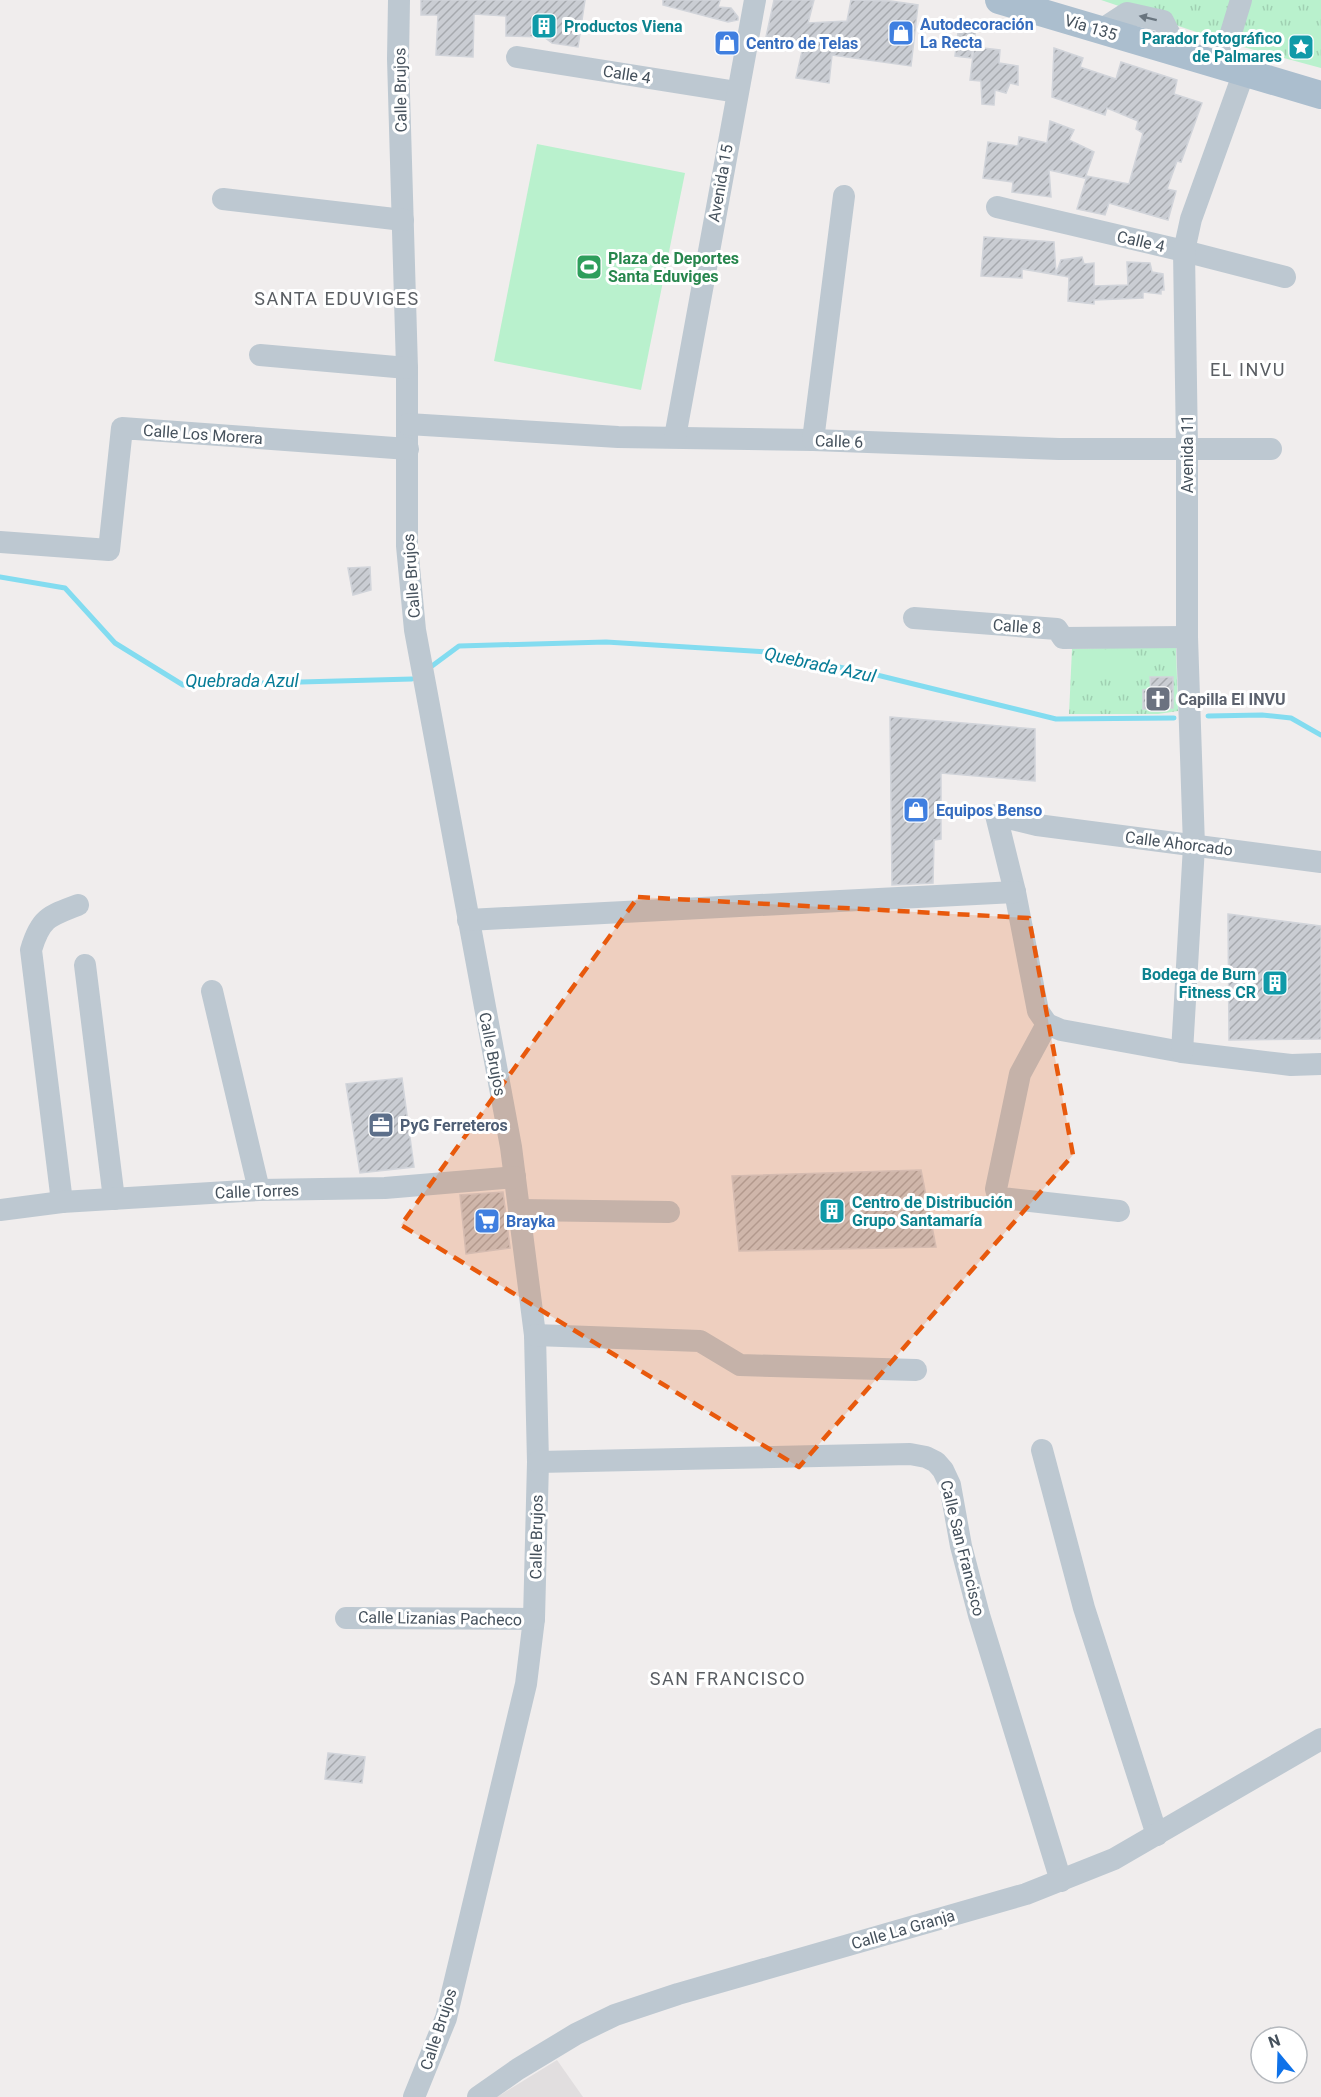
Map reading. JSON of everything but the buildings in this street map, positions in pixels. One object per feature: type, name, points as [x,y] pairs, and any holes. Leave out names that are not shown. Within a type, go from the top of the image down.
[{"type":"main road","name":"Vía 135","points":[[999,0],[1321,95]]},
{"type":"street","name":"Calle Brujos","points":[[399,0],[398,60],[408,424],[407,546],[415,630],[511,1147],[535,1335],[538,1462],[534,1619],[526,1684],[446,2018],[414,2097]]},
{"type":"street","name":"Avenida 15","points":[[675,437],[755,0]]},
{"type":"street","name":"Avenida 11","points":[[1182,1052],[1194,846],[1187,638],[1184,251],[1233,69],[1241,0]]},
{"type":"street","name":"Calle 4","points":[[517,57],[737,92]]},
{"type":"street","points":[[813,440],[844,196]]},
{"type":"street","points":[[223,199],[403,220]]},
{"type":"street","name":"Calle 4","points":[[997,207],[1285,277]]},
{"type":"street","points":[[260,355],[407,368]]},
{"type":"street","name":"Calle 6","points":[[408,424],[618,436],[1047,448],[1271,449]]},
{"type":"street","name":"Calle Los Morera","points":[[0,542],[109,550],[122,428],[408,449]]},
{"type":"street","name":"Calle 8","points":[[915,618],[1057,629],[1062,638],[1187,638]]},
{"type":"street","name":"Calle Ahorcado","points":[[1014,892],[996,815],[1037,825],[1321,862]]},
{"type":"street","points":[[468,920],[1014,892],[1038,1011],[1047,1024],[1061,1030],[1182,1052],[1291,1065],[1321,1064]]},
{"type":"street","points":[[62,1202],[31,950],[38,928],[54,913],[78,905]]},
{"type":"street","points":[[85,965],[114,1199]]},
{"type":"street","points":[[213,991],[259,1190]]},
{"type":"street","points":[[1047,1024],[1020,1074],[996,1189],[998,1196],[1119,1211]]},
{"type":"street","name":"Calle Torres","points":[[0,1210],[62,1202],[259,1190],[385,1188],[515,1177]]},
{"type":"street","points":[[519,1210],[669,1212]]},
{"type":"street","points":[[535,1335],[699,1341],[740,1365],[916,1370]]},
{"type":"street","points":[[1042,1450],[1084,1608],[1157,1835]]},
{"type":"street","name":"Calle San Francisco","points":[[538,1462],[910,1454],[926,1457],[936,1462],[943,1470],[950,1485],[961,1546],[979,1615],[1061,1881]]},
{"type":"street","name":"Calle Lizanias Pacheco","points":[[346,1618],[534,1619]]},
{"type":"street","name":"Calle La Granja","points":[[478,2097],[566,2040],[615,2015],[678,1994],[1026,1894],[1114,1859],[1321,1740]]},
{"type":"highlighted area","points":[[638,897],[1029,918],[1073,1155],[799,1467],[401,1225]]},
{"type":"shaded area","points":[[557,2060],[583,2097],[497,2097]]},
{"type":"green space","points":[[1101,0],[1321,0],[1321,68],[1232,44]]},
{"type":"green space","name":"Plaza de Deportes Santa Eduviges","points":[[537,144],[685,173],[641,390],[494,361]]},
{"type":"green space","points":[[1176,646],[1178,711],[1158,714],[1069,714],[1072,649]]},
{"type":"green space","points":[[1132,649],[1132,678],[1079,678],[1078,650]]},
{"type":"waterway","name":"Quebrada Azul","points":[[0,577],[65,588],[115,643],[183,685],[412,679]]},
{"type":"waterway","name":"Quebrada Azul","points":[[432,666],[459,646],[606,642],[769,652],[881,676],[1056,719],[1174,718]]},
{"type":"waterway","name":"Quebrada Azul","points":[[1208,716],[1262,715],[1291,718],[1321,735]]},
{"type":"place","name":"Productos Viena","points":[[544,26]]},
{"type":"place","name":"Autodecoración La Recta","points":[[901,33]]},
{"type":"place","name":"Centro de Telas","points":[[727,43]]},
{"type":"place","name":"Parador fotográfico de Palmares","points":[[1301,47]]},
{"type":"place","name":"Plaza de Deportes Santa Eduviges","points":[[589,267]]},
{"type":"place","name":"Capilla El INVU","points":[[1158,699]]},
{"type":"place","name":"Equipos Benso","points":[[916,810]]},
{"type":"place","name":"Bodega de Burn Fitness CR","points":[[1275,983]]},
{"type":"place","name":"PyG Ferreteros","points":[[381,1125]]},
{"type":"place","name":"Centro de Distribución Grupo Santamaría","points":[[832,1211]]},
{"type":"place","name":"Brayka","points":[[487,1221]]},
{"type":"district","name":"SANTA EDUVIGES","points":[[337,299]]},
{"type":"district","name":"EL INVU","points":[[1248,370]]},
{"type":"district","name":"SAN FRANCISCO","points":[[728,1679]]}]
